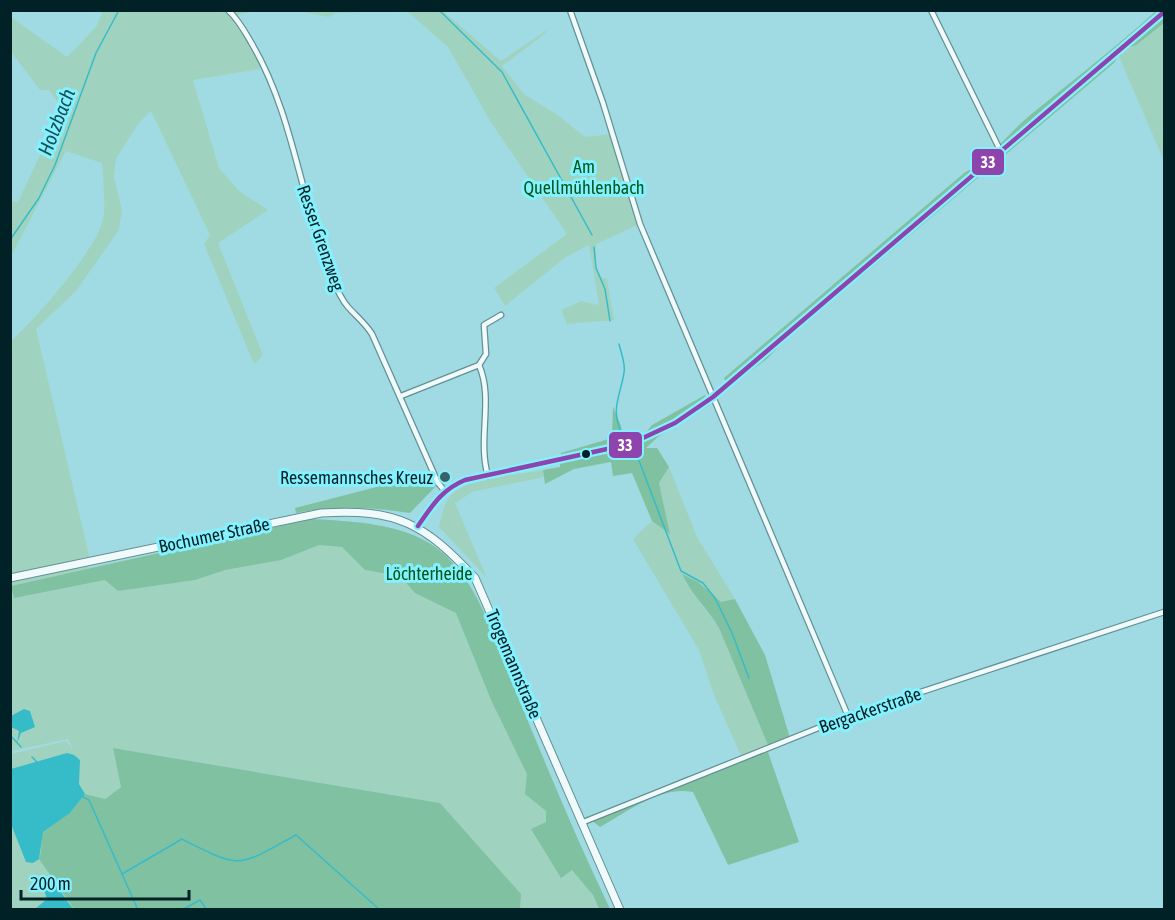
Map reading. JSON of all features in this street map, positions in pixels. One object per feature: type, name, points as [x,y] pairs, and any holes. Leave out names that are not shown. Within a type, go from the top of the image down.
[{"type":"main road","points":[[418,526],[444,490],[465,480],[630,444],[675,423],[713,397],[1164,12]]},
{"type":"main road","name":"Bochumer Straße","points":[[10,578],[321,513],[372,514],[418,526]]},
{"type":"main road","name":"Trogemannstraße","points":[[418,526],[448,549],[475,578],[491,609],[581,823],[620,909]]},
{"type":"street","name":"Resser Grenzweg","points":[[228,10],[248,37],[278,95],[301,178],[340,295],[348,307],[363,319],[372,334],[438,483],[444,490]]},
{"type":"street","points":[[570,10],[603,103],[640,224],[848,716]]},
{"type":"street","points":[[931,10],[1001,152]]},
{"type":"street","points":[[401,396],[479,365],[486,354],[484,325],[501,315]]},
{"type":"street","points":[[479,365],[485,386],[483,447],[488,476]]},
{"type":"street","name":"Bergackerstraße","points":[[581,823],[848,716],[1164,612]]},
{"type":"green space","points":[[103,11],[257,11],[236,15],[235,18],[267,64],[259,66],[260,69],[193,80],[219,168],[239,191],[268,210],[218,243],[263,355],[254,364],[204,244],[210,235],[151,111],[138,124],[116,159],[114,177],[122,210],[119,230],[76,291],[36,329],[89,555],[88,568],[312,519],[369,523],[469,617],[599,909],[485,909],[440,803],[114,748],[121,787],[105,799],[85,794],[43,850],[39,859],[75,909],[11,909],[11,754],[66,741],[73,750],[68,739],[11,751],[11,341],[49,301],[90,247],[99,232],[103,219],[104,198],[102,163],[66,151],[11,256],[11,201],[18,202],[62,108],[49,90],[40,90],[11,52],[11,17],[67,57],[96,27]]},
{"type":"green space","points":[[298,11],[407,11],[336,13],[329,17]]},
{"type":"green space","name":"Am Quellmühlenbach","points":[[407,11],[443,11],[501,61],[550,28],[502,66],[524,94],[559,116],[585,137],[612,134],[640,224],[596,244],[596,265],[601,277],[607,279],[614,320],[567,324],[561,310],[581,301],[599,305],[589,245],[566,257],[505,306],[494,288],[567,234],[492,124],[448,47]]},
{"type":"green space","points":[[1156,11],[1164,11],[1164,23],[1136,45],[1122,50],[1114,63],[781,344],[768,358],[728,388],[724,378],[964,173],[983,161],[1029,116]]},
{"type":"green space","points":[[1164,11],[1164,161],[1117,52]]},
{"type":"green space","points":[[705,395],[710,405],[659,436],[646,448],[657,448],[669,467],[659,483],[670,534],[652,521],[632,473],[613,476],[611,462],[574,469],[545,484],[543,470],[560,467],[561,453],[612,438],[613,407],[621,426],[625,448],[636,445],[652,425]]},
{"type":"green space","points":[[669,467],[697,537],[735,599],[721,603],[698,582],[682,575],[719,628],[768,745],[742,758],[714,695],[699,650],[633,539],[652,521],[670,533],[659,483]]},
{"type":"green space","points":[[543,470],[544,477],[472,492],[455,503],[487,578],[439,527],[447,501],[453,493],[466,485]]},
{"type":"green space","points":[[431,472],[437,485],[410,513],[353,508],[296,513],[295,508],[400,481],[422,483]]},
{"type":"green space","name":"Löchterheide","points":[[312,519],[368,524],[405,532],[438,549],[463,575],[473,590],[489,624],[550,774],[610,909],[599,909],[593,895],[572,870],[561,878],[531,829],[546,822],[546,811],[525,794],[527,774],[491,700],[456,613],[415,593],[400,576],[365,570],[342,547],[319,545],[281,560],[225,570],[195,580],[118,591],[105,580],[14,598],[11,586]]},
{"type":"green space","points":[[682,574],[698,582],[721,602],[735,599],[765,655],[790,738],[768,745],[719,628]]},
{"type":"green space","points":[[113,748],[440,803],[521,894],[520,909],[74,909],[39,859],[43,832],[70,813],[85,794],[105,799],[121,787]]},
{"type":"green space","points":[[768,752],[799,842],[728,865],[693,792],[680,791],[656,796],[600,827],[591,820],[683,778]]},
{"type":"water","points":[[24,709],[30,711],[35,727],[21,733],[17,743],[19,731],[11,727],[11,716]]},
{"type":"water","points":[[67,753],[80,760],[79,784],[85,794],[70,813],[43,832],[39,859],[33,863],[26,862],[11,824],[11,769]]},
{"type":"water","points":[[53,881],[73,909],[35,909],[47,899],[43,887]]},
{"type":"waterway","name":"Holzbach","points":[[10,240],[39,198],[55,165],[96,53],[119,10]]},
{"type":"waterway","points":[[439,10],[502,72],[592,235]]},
{"type":"waterway","points":[[594,247],[596,268],[605,289],[610,321]]},
{"type":"waterway","points":[[619,344],[624,370],[616,411],[623,437]]},
{"type":"waterway","points":[[638,458],[681,571],[703,583],[715,598],[732,633],[749,678]]},
{"type":"waterway","name":"Holzbach","points":[[10,735],[21,747]]},
{"type":"waterway","name":"Holzbach","points":[[32,757],[38,763]]},
{"type":"waterway","name":"Holzbach","points":[[83,797],[89,800],[138,910]]},
{"type":"waterway","points":[[122,874],[182,839],[217,856],[240,861],[250,859],[296,835],[380,910]]},
{"type":"waterway","name":"Holzbach","points":[[182,910],[200,900],[207,910]]},
{"type":"transit line","name":"33","points":[[418,526],[443,494],[465,480],[630,444],[675,423],[713,397],[1164,12]]},
{"type":"place","name":"Ressemannsches Kreuz","points":[[445,477]]}]
